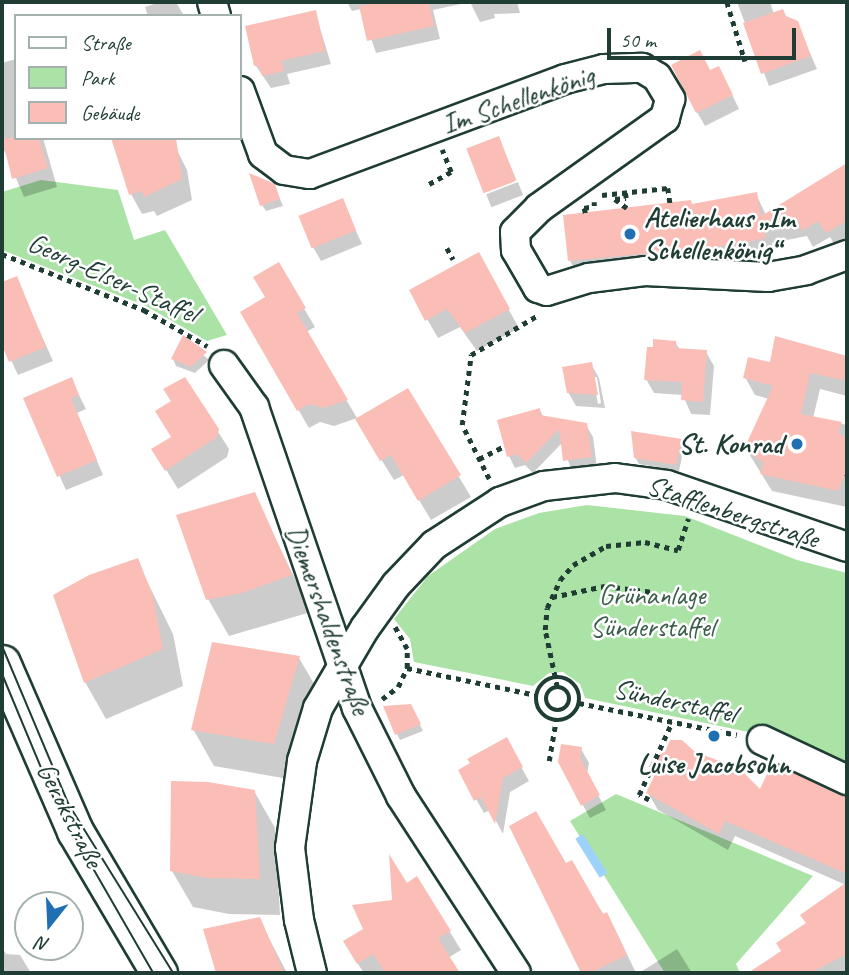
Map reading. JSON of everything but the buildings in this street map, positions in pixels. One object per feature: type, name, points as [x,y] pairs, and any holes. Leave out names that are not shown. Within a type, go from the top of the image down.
[{"type":"street","name":"Im Schellenkönig","points":[[242,96],[263,154],[297,173],[323,172],[565,79],[604,69],[642,68],[662,85],[670,99],[665,118],[518,228],[514,246],[532,282],[542,290],[645,271],[778,276],[847,255]]},
{"type":"street","name":"Diemershaldenstraße","points":[[215,355],[254,407],[341,670],[401,796],[516,973]]},
{"type":"street","name":"Stafflenbergstraße","points":[[312,973],[296,901],[291,823],[310,735],[318,708],[376,610],[434,545],[482,512],[544,486],[615,478],[667,485],[847,547]]},
{"type":"street","name":"Gerokstraße","points":[[2,663],[75,831],[159,969]]},
{"type":"street","points":[[762,740],[847,780]]},
{"type":"path","points":[[727,2],[745,61]]},
{"type":"path","points":[[429,184],[451,172],[434,129]]},
{"type":"path","points":[[593,196],[668,188],[670,203]]},
{"type":"path","points":[[625,193],[626,198],[615,199],[616,204],[626,203],[627,208]]},
{"type":"path","points":[[447,248],[453,258]]},
{"type":"path","name":"Georg-Elser-Staffel","points":[[2,254],[144,310],[215,355]]},
{"type":"path","points":[[504,446],[479,459],[462,425],[471,355],[539,317]]},
{"type":"path","points":[[557,687],[545,640],[551,597],[573,565],[606,546],[645,542],[678,550],[688,518]]},
{"type":"path","points":[[551,597],[605,586],[653,592]]},
{"type":"path","points":[[374,702],[398,687],[407,668],[407,649],[390,623]]},
{"type":"path","points":[[407,668],[536,695]]},
{"type":"path","points":[[555,720],[540,711],[536,695],[541,684],[556,677]]},
{"type":"path","name":"Sünderstaffel","points":[[555,720],[570,717],[579,703],[576,687],[556,677]]},
{"type":"path","points":[[557,687],[568,692],[570,701],[565,709],[555,711],[547,706],[546,696],[557,687]]},
{"type":"path","name":"Sünderstaffel","points":[[579,703],[762,740]]},
{"type":"path","points":[[550,761],[555,711]]},
{"type":"path","points":[[649,800],[639,795],[672,722]]},
{"type":"green space","points":[[41,180],[118,190],[134,240],[165,230],[227,335],[207,341],[146,306],[2,250],[2,192]]},
{"type":"green space","name":"Grünanlage Sünderstaffel","points":[[587,505],[685,516],[797,560],[847,573],[847,774],[763,735],[585,698],[580,684],[563,672],[549,673],[533,686],[414,662],[410,639],[394,619],[428,576],[495,529],[539,513]]},
{"type":"green space","points":[[616,794],[813,876],[736,964],[740,973],[665,973],[570,821]]},
{"type":"water","points":[[583,834],[607,873],[600,878],[575,839]]},
{"type":"tram line","points":[[2,646],[69,805],[173,973]]},
{"type":"tram line","points":[[2,674],[56,804],[153,973]]},
{"type":"place","name":"Atelierhaus „Im Schellenkönig“","points":[[630,234]]},
{"type":"place","name":"St. Konrad","points":[[797,444]]},
{"type":"place","name":"Luise Jacobsohn","points":[[714,736]]}]
